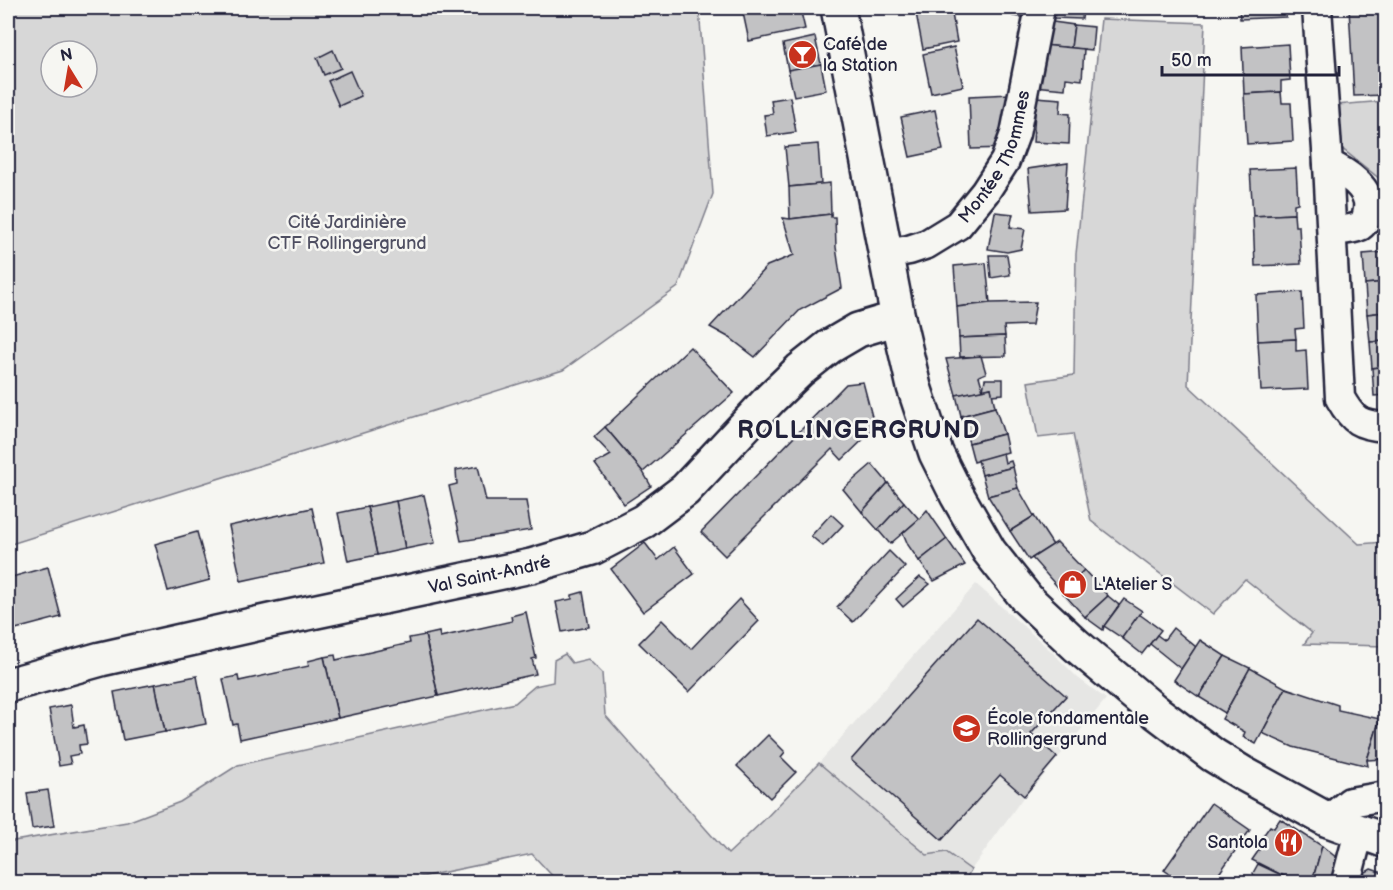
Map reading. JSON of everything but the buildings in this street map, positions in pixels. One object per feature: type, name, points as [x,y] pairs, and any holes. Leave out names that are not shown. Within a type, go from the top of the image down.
[{"type":"main road","points":[[837,8],[898,318],[914,387],[936,453],[989,551],[1027,599],[1076,645],[1156,712],[1213,755],[1329,820],[1372,836]]},
{"type":"main road","name":"Val Saint-André","points":[[8,685],[101,659],[531,566],[592,548],[644,521],[685,490],[771,398],[800,370],[829,347],[858,330],[898,318]]},
{"type":"street","name":"Montée Thommes","points":[[886,254],[927,244],[958,225],[985,192],[1005,161],[1015,134],[1040,8]]},
{"type":"street","points":[[1317,8],[1341,398],[1350,416],[1368,426],[1386,427]]},
{"type":"street","points":[[1328,164],[1337,168],[1365,191],[1369,204],[1367,219],[1360,226],[1332,231]]},
{"type":"street","points":[[1329,820],[1350,801],[1386,796]]},
{"type":"street","points":[[1346,882],[1372,836]]},
{"type":"shaded area","name":"École fondamentale Rollingergrund","points":[[976,584],[1078,678],[1106,699],[1040,780],[1024,796],[971,870],[946,852],[927,855],[819,763]]},
{"type":"green space","name":"Cité Jardinière CTF Rollingergrund","points":[[8,8],[699,8],[713,194],[678,287],[563,370],[8,545]]},
{"type":"green space","points":[[1101,19],[1205,23],[1188,385],[1359,544],[1385,542],[1385,646],[1304,644],[1312,633],[1245,579],[1213,614],[1091,521],[1073,434],[1038,438],[1028,382],[1074,375],[1076,254]]},
{"type":"green space","points":[[1385,101],[1385,235],[1381,180],[1340,147],[1336,105]]},
{"type":"green space","points":[[565,654],[572,663],[588,659],[602,673],[605,715],[728,854],[819,763],[927,855],[946,852],[971,870],[964,882],[558,882],[532,854],[397,882],[8,882],[8,842],[127,822],[180,802],[238,765],[515,703],[535,686],[553,682],[554,660]]},
{"type":"place","name":"Café de la Station","points":[[802,54]]},
{"type":"place","name":"L'Atelier S","points":[[1072,584]]},
{"type":"place","name":"École fondamentale Rollingergrund","points":[[966,728]]},
{"type":"place","name":"Santola","points":[[1289,842]]},
{"type":"district","name":"ROLLINGERGRUND","points":[[859,430]]}]
